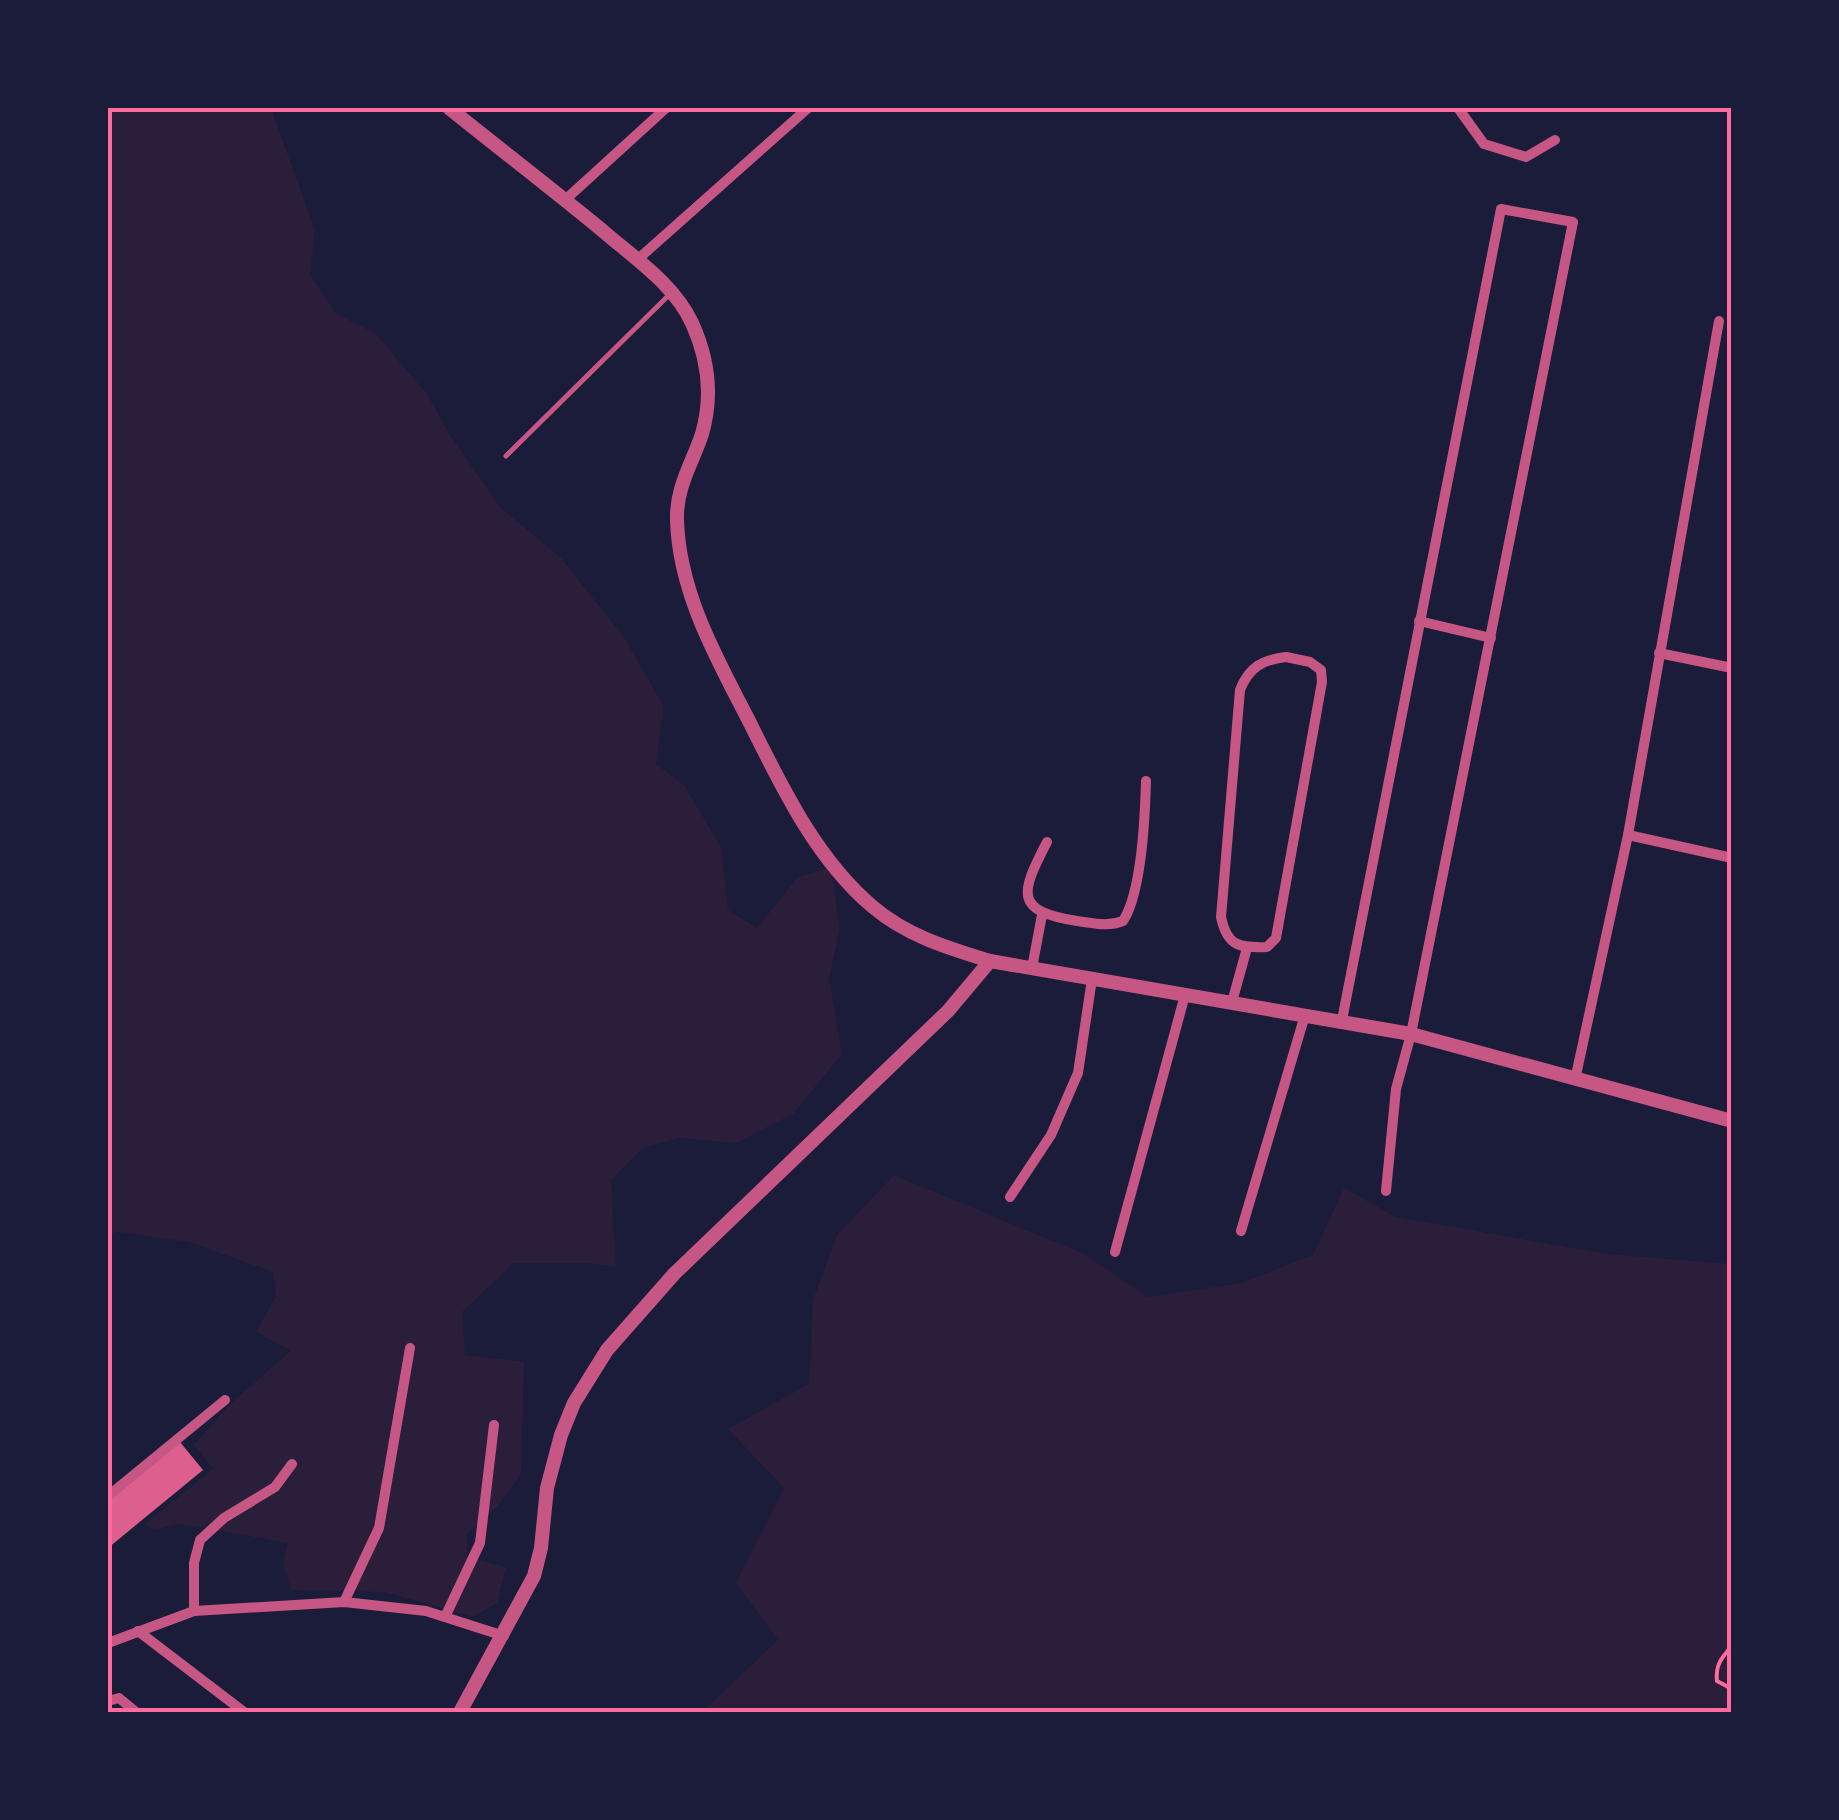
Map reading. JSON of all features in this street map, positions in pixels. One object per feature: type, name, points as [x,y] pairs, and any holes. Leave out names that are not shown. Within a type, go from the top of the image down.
[{"type":"street","points":[[449,108],[637,260],[673,292],[690,319],[704,352],[709,391],[702,433],[680,485],[677,520],[685,575],[696,612],[778,779],[809,832],[872,906],[904,929],[940,946],[990,961],[1411,1034],[1732,1121]]},
{"type":"street","points":[[564,200],[666,108]]},
{"type":"street","points":[[637,260],[808,108]]},
{"type":"street","points":[[1458,108],[1484,144],[1526,157],[1555,140]]},
{"type":"street","points":[[1342,1020],[1501,209],[1573,222],[1411,1034],[1396,1089],[1386,1191]]},
{"type":"street","points":[[1575,1080],[1628,836],[1719,321]]},
{"type":"street","points":[[1420,621],[1491,638]]},
{"type":"street","points":[[1659,653],[1732,668]]},
{"type":"street","points":[[1286,657],[1310,662],[1320,670],[1322,682],[1276,938],[1267,947],[1246,948],[1224,933],[1221,916],[1240,690],[1247,674],[1258,665],[1268,659],[1286,657]]},
{"type":"street","points":[[1047,842],[1028,893],[1033,908],[1042,915],[1105,925],[1124,921],[1130,910],[1142,838],[1146,781]]},
{"type":"street","points":[[1628,836],[1732,858]]},
{"type":"street","points":[[1032,968],[1042,915]]},
{"type":"street","points":[[1232,1002],[1246,948]]},
{"type":"street","points":[[460,1712],[534,1576],[547,1488],[561,1435],[574,1403],[607,1350],[674,1274],[948,1011],[990,961]]},
{"type":"street","points":[[1010,1197],[1051,1135],[1078,1073],[1092,979]]},
{"type":"street","points":[[1115,1252],[1185,994]]},
{"type":"street","points":[[1241,1230],[1305,1014]]},
{"type":"street","points":[[344,1602],[379,1528],[410,1348]]},
{"type":"street","points":[[108,1496],[225,1400]]},
{"type":"street","points":[[445,1617],[480,1543],[494,1425]]},
{"type":"street","points":[[194,1611],[194,1562],[200,1540],[224,1518],[276,1487],[292,1464]]},
{"type":"street","points":[[108,1643],[194,1611],[344,1602],[426,1612],[504,1636]]},
{"type":"street","points":[[138,1631],[244,1712]]},
{"type":"street","points":[[108,1701],[119,1698],[136,1712]]},
{"type":"lane","points":[[506,456],[673,292]]},
{"type":"path","points":[[1732,1646],[1719,1660],[1716,1672],[1717,1681],[1732,1689]]},
{"type":"shaded area","points":[[108,108],[271,108],[315,230],[310,274],[335,313],[375,333],[427,394],[500,507],[561,558],[624,637],[664,707],[656,764],[684,785],[721,847],[728,910],[757,928],[798,877],[831,867],[840,930],[829,978],[842,1054],[793,1114],[736,1143],[679,1138],[643,1148],[611,1180],[616,1267],[514,1263],[462,1312],[465,1355],[524,1362],[521,1474],[498,1506],[467,1534],[467,1557],[506,1567],[497,1603],[473,1617],[385,1592],[291,1590],[283,1563],[288,1543],[180,1524],[154,1530],[145,1524],[213,1469],[194,1445],[230,1404],[291,1351],[256,1332],[276,1296],[273,1272],[189,1242],[108,1234]]},
{"type":"shaded area","points":[[894,1175],[1084,1254],[1148,1297],[1241,1283],[1313,1255],[1344,1188],[1396,1217],[1607,1254],[1731,1264],[1731,1712],[702,1712],[778,1640],[736,1583],[784,1488],[728,1429],[809,1384],[813,1300],[837,1235]]},
{"type":"building","points":[[180,1442],[203,1470],[108,1548],[108,1501]]}]
